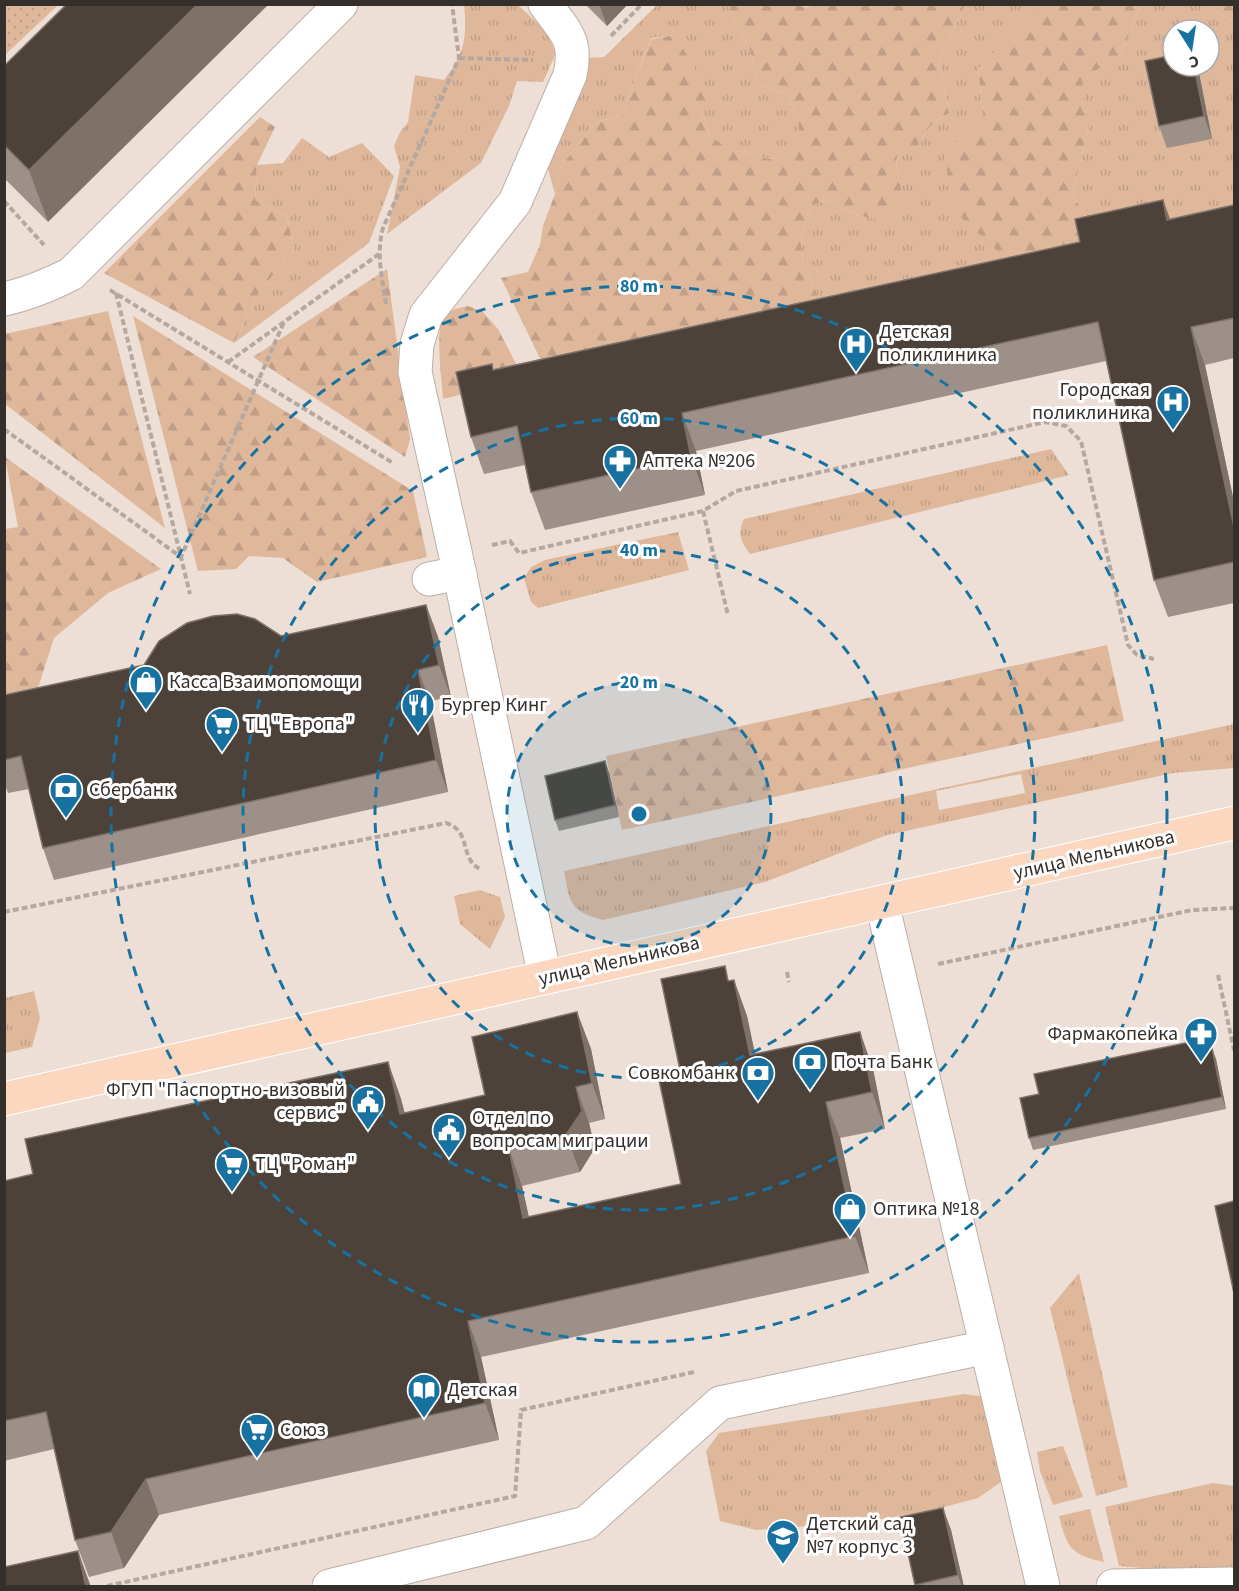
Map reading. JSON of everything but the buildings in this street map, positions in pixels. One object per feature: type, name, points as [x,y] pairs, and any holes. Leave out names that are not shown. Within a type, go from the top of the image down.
[{"type":"main road","name":"улица Мельникова","points":[[4,1100],[1234,823]]},
{"type":"lane","points":[[4,299],[30,292],[71,274],[341,4]]},
{"type":"lane","points":[[544,977],[444,576],[415,372],[417,344],[426,315],[515,202],[570,75],[574,60],[570,38],[545,4]]},
{"type":"lane","points":[[882,903],[1043,1587]]},
{"type":"lane","points":[[329,1587],[586,1523],[720,1403],[987,1347]]},
{"type":"lane","points":[[1113,1587],[1234,1584]]},
{"type":"path","points":[[228,362],[378,254],[383,228],[459,58],[452,4]]},
{"type":"path","points":[[4,201],[71,274],[116,293],[396,464]]},
{"type":"path","points":[[116,293],[190,594]]},
{"type":"path","points":[[181,557],[284,322]]},
{"type":"path","points":[[483,547],[510,541],[519,553],[703,511],[736,491],[1045,422],[1066,426],[1081,441],[1128,645],[1137,655],[1154,659]]},
{"type":"path","points":[[4,429],[181,557]]},
{"type":"path","points":[[703,511],[729,615]]},
{"type":"path","points":[[4,912],[446,823],[455,825],[461,833],[473,865],[483,870]]},
{"type":"path","points":[[928,966],[1192,910],[1234,908]]},
{"type":"path","points":[[787,972],[789,982]]},
{"type":"path","points":[[1218,975],[1234,1050]]},
{"type":"path","points":[[107,1587],[515,1496],[521,1410],[697,1372]]},
{"type":"green space","points":[[5,4],[58,4],[58,5],[5,55]]},
{"type":"green space","points":[[788,4],[806,7],[821,4],[965,5],[939,61],[949,113],[931,125],[917,147],[899,141],[896,164],[901,189],[896,210],[876,219],[858,215],[827,201],[810,205],[801,240],[803,263],[826,313],[550,379],[501,278],[528,272],[540,245],[543,226],[555,194],[562,165],[597,122],[622,115],[651,39],[675,35],[708,96],[702,113],[710,136],[730,149],[770,159],[799,151],[799,120],[787,94],[759,85],[750,50],[727,5]]},
{"type":"green space","points":[[464,5],[518,5],[545,30],[556,53],[543,82],[517,81],[509,106],[481,163],[387,234],[400,167],[394,146],[400,132],[408,122],[415,75],[444,80],[451,71],[465,36]]},
{"type":"green space","points":[[657,5],[727,5],[750,50],[759,85],[787,94],[799,120],[800,151],[770,159],[730,149],[710,136],[675,35],[651,38],[622,115],[597,122],[562,165],[555,194],[548,169],[568,101],[586,58],[604,57]]},
{"type":"green space","points":[[965,5],[1040,6],[978,69],[983,114],[944,157],[1017,269],[826,313],[803,263],[801,240],[810,205],[827,201],[858,215],[901,189],[896,164],[899,140],[917,147],[931,125],[949,113],[939,61]]},
{"type":"green space","points":[[1039,5],[1141,5],[1119,57],[1082,78],[1088,131],[1072,195],[1108,247],[1017,269],[956,213],[944,157],[983,114],[978,69]]},
{"type":"green space","points":[[1141,5],[1207,5],[1234,23],[1234,217],[1108,247],[1072,195],[1088,131],[1081,78],[1119,57]]},
{"type":"green space","points":[[1207,5],[1234,5],[1234,23]]},
{"type":"green space","points":[[260,117],[275,127],[257,165],[255,200],[287,216],[294,250],[259,292],[234,343],[104,273]]},
{"type":"green space","points":[[302,138],[329,157],[362,143],[394,176],[369,243],[234,343],[259,292],[294,250],[287,216],[255,200],[257,165],[283,163]]},
{"type":"green space","points":[[387,269],[410,439],[405,457],[253,357]]},
{"type":"green space","points":[[468,306],[483,312],[498,329],[524,379],[443,399],[439,345],[441,325],[448,313]]},
{"type":"green space","points":[[108,311],[165,528],[5,404],[5,334]]},
{"type":"green space","points":[[133,316],[413,491],[427,557],[317,582],[283,558],[249,556],[236,569],[198,571]]},
{"type":"green space","points":[[1051,449],[1069,475],[750,554],[741,538],[744,519]]},
{"type":"green space","points":[[5,457],[161,569],[108,593],[54,638],[38,688],[5,694],[5,529],[18,527]]},
{"type":"green space","points":[[678,532],[689,570],[538,608],[531,602],[524,578],[531,567],[545,560]]},
{"type":"green space","points":[[1107,645],[1124,721],[622,830],[606,756]]},
{"type":"green space","points":[[1234,724],[1234,768],[1173,773],[887,835],[765,882],[603,920],[583,913],[573,904],[564,871]],"holes":[[[1021,774],[1025,793],[939,810],[936,791]]]},
{"type":"green space","points":[[480,890],[500,897],[505,917],[490,949],[460,924],[454,896]]},
{"type":"green space","points":[[34,991],[40,1018],[32,1047],[5,1053],[5,998]]},
{"type":"green space","points":[[1079,1273],[1128,1487],[1096,1496],[1050,1308]]},
{"type":"green space","points":[[964,1394],[985,1397],[1001,1466],[1001,1482],[978,1498],[929,1511],[864,1522],[756,1530],[720,1521],[706,1451],[719,1433]]},
{"type":"green space","points":[[1063,1446],[1083,1497],[1053,1505],[1040,1471],[1037,1452]]},
{"type":"green space","points":[[1213,1483],[1234,1486],[1234,1568],[1176,1571],[1119,1566],[1105,1507]]},
{"type":"green space","points":[[1090,1509],[1104,1562],[1077,1553],[1072,1548],[1065,1536],[1059,1516]]},
{"type":"place","name":"Детская поликлиника","points":[[856,373]]},
{"type":"place","name":"Городская поликлиника","points":[[1173,431]]},
{"type":"place","name":"Аптека №206","points":[[620,490]]},
{"type":"place","name":"Касса Взаимопомощи","points":[[146,711]]},
{"type":"place","name":"Бургер Кинг","points":[[418,734]]},
{"type":"place","name":"ТЦ \"Европа\"","points":[[222,753]]},
{"type":"place","name":"Сбербанк","points":[[66,819]]},
{"type":"place","name":"Фармакопейка","points":[[1201,1063]]},
{"type":"place","name":"Почта Банк","points":[[810,1091]]},
{"type":"place","name":"Совкомбанк","points":[[758,1102]]},
{"type":"place","name":"ФГУП \"Паспортно-визовый сервис\"","points":[[368,1131]]},
{"type":"place","name":"Отдел по вопросам миграции","points":[[449,1159]]},
{"type":"place","name":"ТЦ \"Роман\"","points":[[232,1193]]},
{"type":"place","name":"Оптика №18","points":[[850,1238]]},
{"type":"place","name":"Детская","points":[[424,1419]]},
{"type":"place","name":"Союз","points":[[257,1459]]},
{"type":"place","name":"Детский сад №7 корпус 3","points":[[783,1565]]}]
